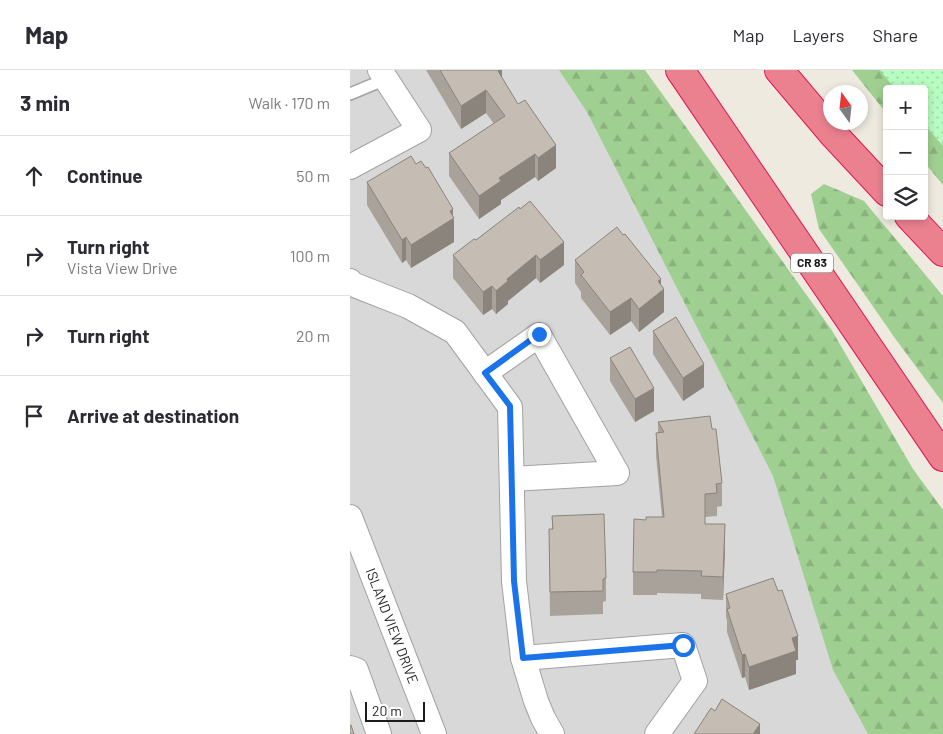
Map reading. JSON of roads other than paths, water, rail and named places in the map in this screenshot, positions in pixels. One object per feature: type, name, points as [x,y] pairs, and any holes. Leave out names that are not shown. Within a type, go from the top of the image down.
[{"type":"highway","name":"CR 83","points":[[680,70],[943,457]]},
{"type":"highway","points":[[779,70],[833,134],[883,188]]},
{"type":"highway","points":[[913,220],[943,252]]},
{"type":"street","points":[[350,167],[419,130],[383,75]]},
{"type":"street","points":[[350,281],[352,284],[408,306],[455,332],[510,406],[514,581],[523,658],[536,701],[552,734]]},
{"type":"street","points":[[485,373],[539,334],[617,473],[512,479]]},
{"type":"street","name":"ISLAND VIEW DRIVE","points":[[350,517],[434,734]]},
{"type":"street","points":[[523,658],[683,645],[695,681],[657,734]]},
{"type":"street","points":[[350,668],[356,670],[379,734]]},
{"type":"lane","points":[[350,94],[383,75]]}]
